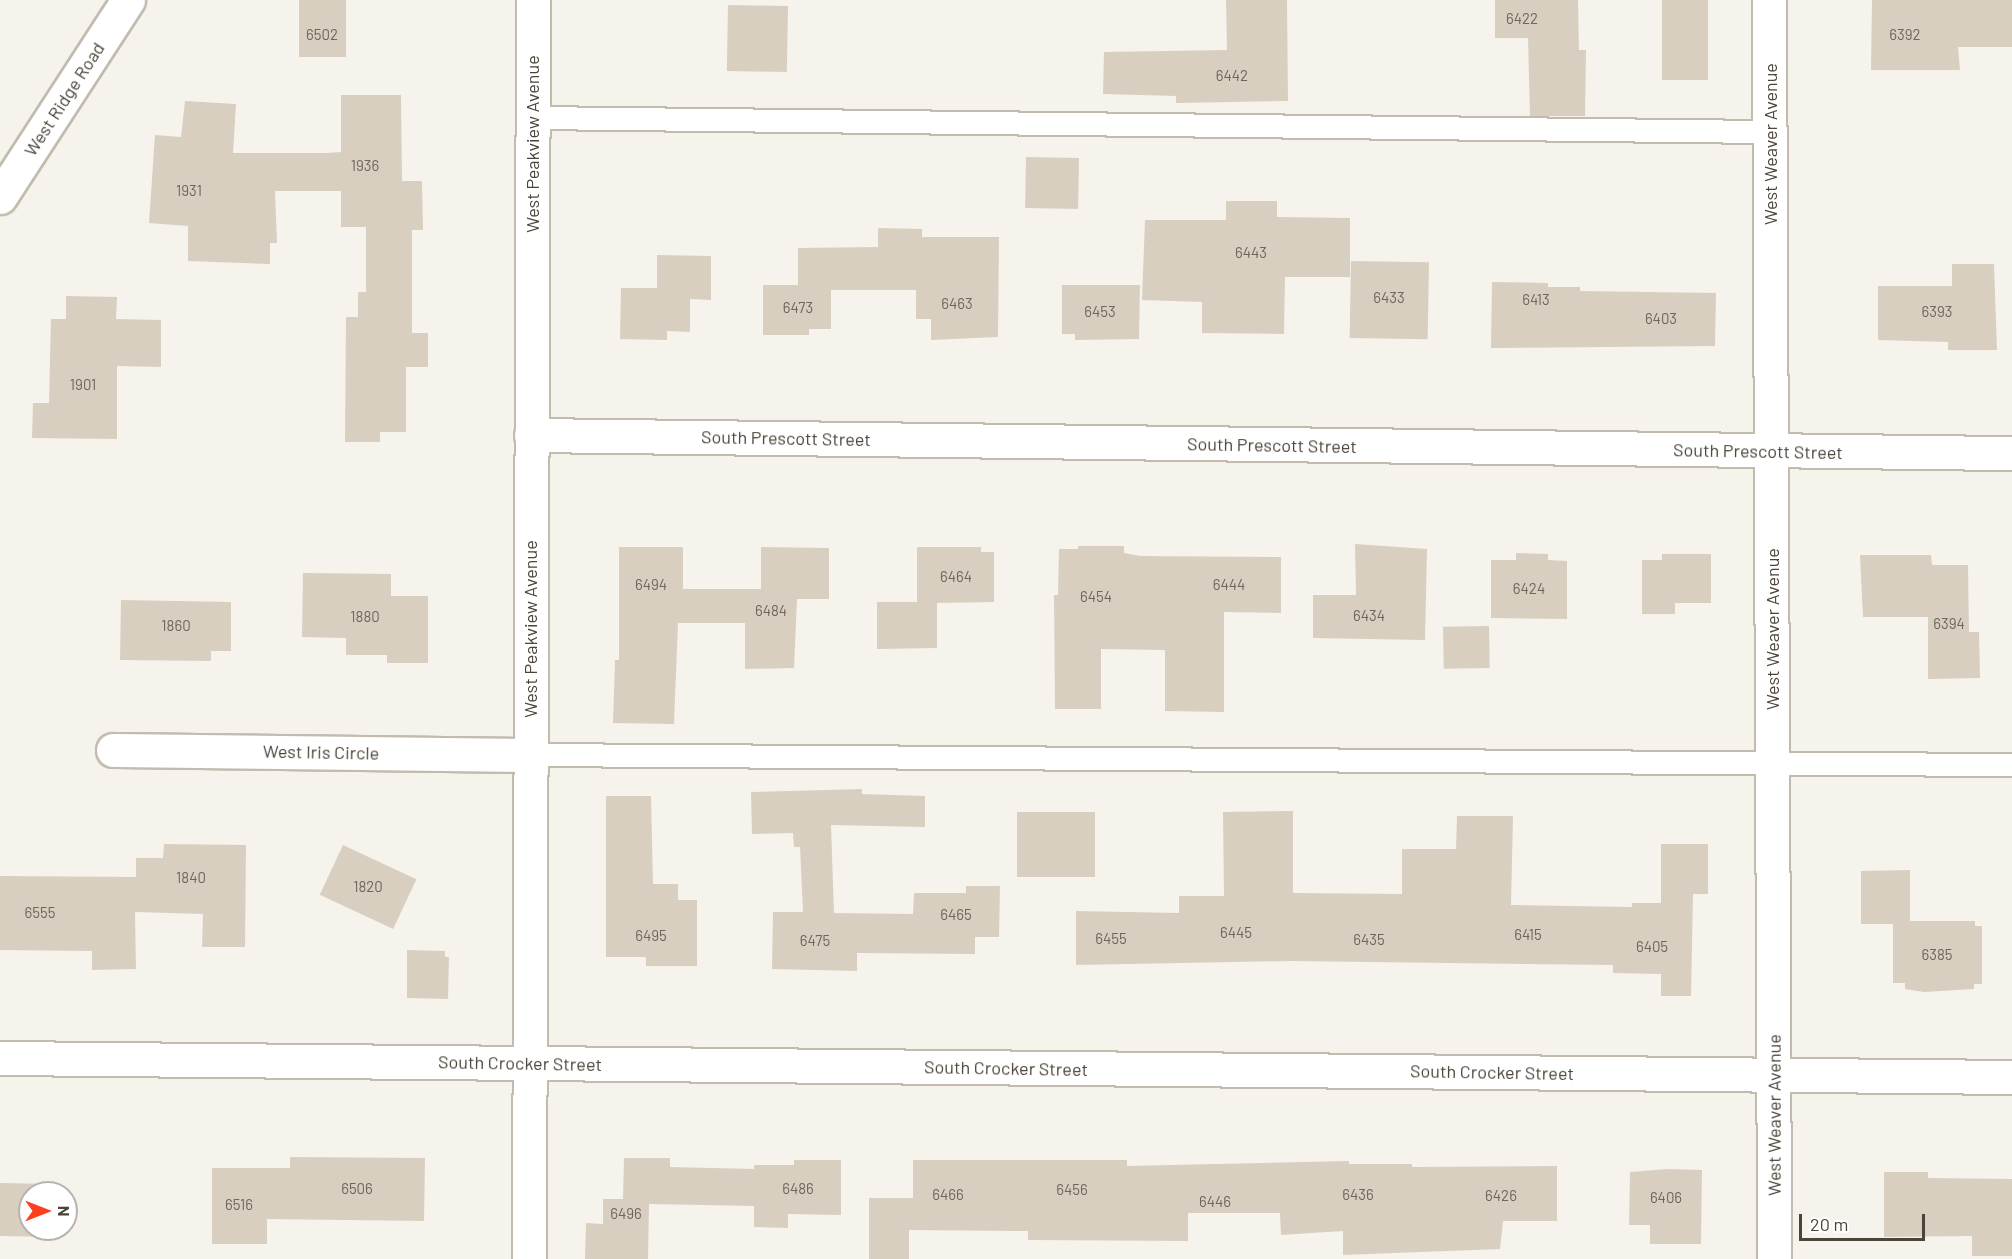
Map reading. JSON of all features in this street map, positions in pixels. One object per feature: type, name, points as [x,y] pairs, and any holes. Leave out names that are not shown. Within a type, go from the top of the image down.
[{"type":"street","name":"West Ridge Road","points":[[0,197],[128,0]]},
{"type":"street","name":"West Peakview Avenue","points":[[529,1259],[532,0]]},
{"type":"street","name":"West Weaver Avenue","points":[[1769,0],[1774,1259]]},
{"type":"street","name":"South Prescott Street","points":[[531,435],[2012,453]]},
{"type":"street","name":"West Iris Circle","points":[[112,750],[529,755]]},
{"type":"street","name":"South Crocker Street","points":[[0,1058],[2012,1077]]},
{"type":"lane","points":[[532,118],[1770,132]]},
{"type":"lane","points":[[529,755],[2012,765]]},
{"type":"building","points":[[299,0],[346,0],[346,57],[299,57]]},
{"type":"building","points":[[1226,0],[1287,0],[1288,101],[1176,103],[1176,96],[1103,94],[1104,52],[1227,50]]},
{"type":"building","points":[[1495,0],[1578,0],[1579,50],[1586,50],[1585,116],[1530,116],[1528,38],[1495,38]]},
{"type":"building","points":[[1662,0],[1708,0],[1708,80],[1662,80]]},
{"type":"building","points":[[1872,0],[2012,0],[2012,47],[1958,47],[1960,70],[1871,70]]},
{"type":"building","points":[[728,5],[788,6],[787,72],[727,71]]},
{"type":"building","points":[[341,95],[401,95],[402,181],[422,181],[423,230],[412,230],[412,333],[428,333],[428,367],[406,367],[406,432],[380,432],[380,442],[345,442],[346,317],[358,317],[358,292],[366,292],[366,227],[341,227],[341,191],[275,191],[277,243],[270,243],[270,264],[188,261],[188,226],[149,223],[155,135],[181,137],[185,101],[236,104],[233,153],[327,153],[341,152]]},
{"type":"building","points":[[1026,157],[1079,158],[1078,209],[1025,208]]},
{"type":"building","points":[[1226,201],[1277,201],[1277,217],[1350,218],[1350,277],[1285,277],[1284,334],[1202,333],[1202,302],[1142,300],[1145,220],[1226,220]]},
{"type":"building","points":[[878,228],[922,229],[922,237],[999,237],[998,337],[931,340],[931,319],[916,319],[916,290],[831,290],[831,329],[809,329],[809,335],[763,335],[763,285],[798,285],[798,248],[878,247]]},
{"type":"building","points":[[657,255],[711,256],[711,300],[690,299],[690,332],[667,331],[667,340],[620,339],[621,288],[657,288]]},
{"type":"building","points":[[1351,261],[1429,262],[1428,339],[1350,338]]},
{"type":"building","points":[[1952,264],[1994,264],[1997,350],[1948,350],[1948,342],[1878,340],[1878,286],[1952,286]]},
{"type":"building","points":[[1492,282],[1548,283],[1548,287],[1580,287],[1580,291],[1716,293],[1715,346],[1491,348]]},
{"type":"building","points":[[1062,285],[1140,285],[1139,339],[1075,340],[1075,334],[1062,334]]},
{"type":"building","points":[[66,296],[117,297],[116,319],[161,320],[161,367],[117,366],[117,439],[32,438],[33,403],[49,403],[51,319],[66,319]]},
{"type":"building","points":[[1355,544],[1427,549],[1425,640],[1313,638],[1313,595],[1356,595]]},
{"type":"building","points":[[1078,546],[1124,546],[1124,553],[1140,556],[1281,557],[1281,613],[1224,612],[1224,712],[1165,711],[1165,650],[1101,649],[1101,709],[1055,709],[1054,595],[1058,595],[1059,549],[1078,549]]},
{"type":"building","points":[[619,547],[683,547],[683,589],[761,589],[761,547],[829,548],[829,599],[797,599],[794,668],[745,669],[745,623],[678,623],[674,724],[613,723],[615,660],[619,660]]},
{"type":"building","points":[[917,547],[981,547],[981,552],[994,552],[994,602],[937,603],[937,648],[877,649],[877,602],[917,602]]},
{"type":"building","points":[[1516,553],[1548,554],[1548,560],[1567,561],[1567,619],[1491,618],[1491,560],[1516,560]]},
{"type":"building","points":[[1662,554],[1711,554],[1711,603],[1675,603],[1675,614],[1642,614],[1642,560],[1662,560]]},
{"type":"building","points":[[1860,555],[1931,555],[1932,565],[1968,565],[1969,632],[1979,632],[1980,678],[1928,679],[1928,617],[1863,617]]},
{"type":"building","points":[[303,573],[391,574],[391,596],[428,596],[428,663],[387,663],[387,655],[346,655],[346,638],[302,637]]},
{"type":"building","points":[[121,600],[231,602],[231,651],[211,651],[211,661],[120,660]]},
{"type":"building","points":[[1489,626],[1490,668],[1444,669],[1443,627]]},
{"type":"building","points":[[862,789],[862,794],[925,796],[925,827],[831,825],[834,913],[913,914],[914,893],[966,893],[966,886],[1000,886],[999,937],[975,937],[975,954],[857,953],[857,971],[772,969],[773,912],[803,912],[800,847],[794,847],[793,833],[752,834],[751,792]]},
{"type":"building","points":[[606,796],[651,796],[653,884],[678,884],[678,900],[697,900],[697,966],[646,966],[646,957],[606,957]]},
{"type":"building","points":[[1293,811],[1293,893],[1402,894],[1402,849],[1456,849],[1457,816],[1513,816],[1511,905],[1632,907],[1632,903],[1661,903],[1661,844],[1708,844],[1708,894],[1693,894],[1691,996],[1661,996],[1661,974],[1613,973],[1613,965],[1292,961],[1076,965],[1076,911],[1179,913],[1179,896],[1224,896],[1223,812]]},
{"type":"building","points":[[1017,812],[1095,812],[1095,877],[1017,877]]},
{"type":"building","points":[[164,844],[246,845],[245,947],[202,947],[203,914],[135,912],[136,969],[92,970],[92,951],[0,950],[0,876],[136,877],[136,858],[163,858]]},
{"type":"building","points":[[343,845],[416,879],[393,929],[320,895]]},
{"type":"building","points":[[1910,870],[1910,921],[1975,921],[1975,926],[1982,926],[1982,984],[1974,984],[1974,989],[1924,992],[1905,989],[1905,983],[1893,983],[1893,924],[1861,924],[1861,871]]},
{"type":"building","points":[[407,950],[445,951],[445,957],[449,957],[448,999],[407,998]]},
{"type":"building","points":[[290,1157],[425,1158],[424,1221],[267,1219],[267,1244],[212,1244],[212,1168],[290,1168]]},
{"type":"building","points":[[624,1158],[670,1158],[670,1167],[754,1169],[754,1165],[794,1165],[794,1160],[841,1160],[841,1215],[788,1214],[788,1228],[754,1227],[754,1206],[649,1204],[648,1259],[585,1259],[586,1223],[603,1224],[603,1199],[623,1199]]},
{"type":"building","points":[[913,1160],[1127,1160],[1127,1166],[1349,1161],[1349,1164],[1412,1164],[1412,1167],[1557,1166],[1557,1221],[1503,1221],[1500,1249],[1343,1255],[1343,1231],[1281,1235],[1280,1213],[1188,1213],[1188,1241],[1028,1240],[1028,1231],[909,1230],[909,1259],[869,1259],[869,1198],[913,1198]]},
{"type":"building","points":[[1668,1169],[1702,1170],[1701,1244],[1650,1244],[1650,1225],[1629,1225],[1630,1172]]},
{"type":"building","points":[[1884,1172],[1928,1172],[1928,1178],[2012,1179],[2012,1256],[1972,1256],[1972,1236],[1884,1237]]},
{"type":"building","points":[[0,1183],[18,1183],[18,1236],[0,1236]]}]
